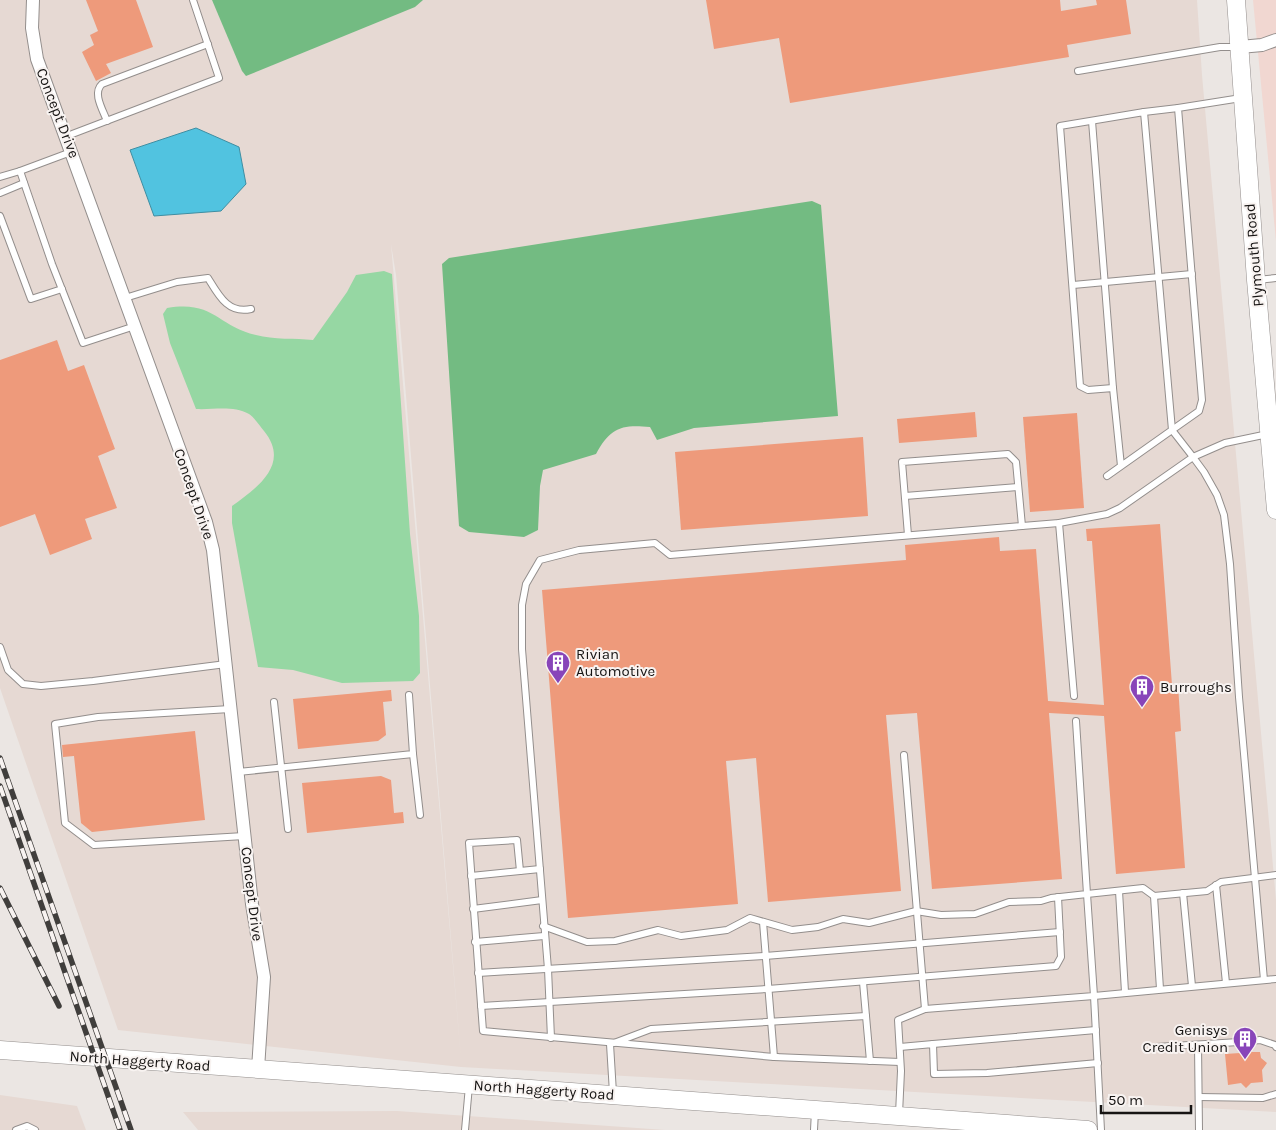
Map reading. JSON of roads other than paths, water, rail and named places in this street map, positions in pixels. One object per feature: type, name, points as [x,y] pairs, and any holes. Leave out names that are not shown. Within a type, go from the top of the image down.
[{"type":"street","name":"Concept Drive","points":[[33,0],[32,28],[38,59],[206,522],[213,550],[252,904],[264,977],[258,1070]]},
{"type":"street","name":"Plymouth Road","points":[[1236,0],[1256,280],[1272,438],[1276,510]]},
{"type":"street","points":[[1240,47],[1262,45],[1276,40]]},
{"type":"street","name":"North Haggerty Road","points":[[0,1050],[1088,1130]]},
{"type":"lane","points":[[67,136],[219,78],[193,0]]},
{"type":"lane","points":[[107,121],[97,94],[99,86],[208,44]]},
{"type":"lane","points":[[1078,71],[1220,48],[1240,47]]},
{"type":"lane","points":[[1113,388],[1088,390],[1080,386],[1060,126],[1242,98]]},
{"type":"lane","points":[[1107,476],[1199,411],[1202,400],[1178,108]]},
{"type":"lane","points":[[1144,112],[1172,430],[1204,472],[1217,496],[1224,515],[1230,564],[1254,879],[1264,980]]},
{"type":"lane","points":[[1092,121],[1121,466]]},
{"type":"lane","points":[[0,177],[72,152]]},
{"type":"lane","points":[[20,170],[83,343],[135,326]]},
{"type":"lane","points":[[0,193],[24,183]]},
{"type":"lane","points":[[0,216],[31,299],[62,289]]},
{"type":"lane","points":[[1073,285],[1192,274]]},
{"type":"lane","points":[[125,298],[177,282],[208,278],[222,302],[235,310],[251,310]]},
{"type":"lane","points":[[1256,280],[1276,278]]},
{"type":"lane","points":[[551,1038],[548,969],[522,649],[522,605],[526,584],[540,560],[579,550],[655,543],[670,555],[1059,523],[1107,514],[1120,508],[1193,457],[1225,443],[1272,438]]},
{"type":"lane","points":[[908,535],[902,462],[1008,454],[1016,462],[1022,526]]},
{"type":"lane","points":[[905,496],[1018,487]]},
{"type":"lane","points":[[1059,523],[1074,696]]},
{"type":"lane","points":[[0,647],[8,670],[23,684],[41,686],[226,664]]},
{"type":"lane","points":[[409,695],[420,815]]},
{"type":"lane","points":[[274,702],[288,829]]},
{"type":"lane","points":[[230,709],[98,718],[55,724],[65,823],[94,846],[244,836]]},
{"type":"lane","points":[[1076,721],[1101,1130]]},
{"type":"lane","points":[[238,772],[413,754]]},
{"type":"lane","points":[[904,755],[925,1009]]},
{"type":"lane","points":[[520,871],[517,840],[469,843],[483,1031],[610,1044],[774,1057],[900,1062]]},
{"type":"lane","points":[[472,876],[540,869]]},
{"type":"lane","points":[[544,926],[587,942],[615,941],[658,930],[681,936],[727,930],[750,918],[792,930],[818,926],[843,919],[869,923],[916,912],[941,915],[975,914],[1009,902],[1041,901],[1058,897],[1143,888],[1154,896],[1207,891],[1222,882],[1276,875]]},
{"type":"lane","points":[[1216,885],[1226,983]]},
{"type":"lane","points":[[1119,891],[1125,992]]},
{"type":"lane","points":[[1183,893],[1192,986]]},
{"type":"lane","points":[[1154,896],[1160,989]]},
{"type":"lane","points":[[480,1006],[768,989],[1056,966],[1061,957],[1058,897]]},
{"type":"lane","points":[[473,909],[542,900]]},
{"type":"lane","points":[[762,922],[774,1057]]},
{"type":"lane","points":[[478,973],[766,956],[1060,932]]},
{"type":"lane","points":[[475,942],[544,936]]},
{"type":"lane","points":[[899,1116],[900,1047],[898,1020],[925,1009],[1276,979]]},
{"type":"lane","points":[[863,982],[870,1061]]},
{"type":"lane","points":[[610,1044],[651,1029],[866,1016]]},
{"type":"lane","points":[[900,1047],[1096,1030]]},
{"type":"lane","points":[[1251,1041],[1260,1040],[1275,1044],[1276,1047]]},
{"type":"lane","points":[[1156,1047],[1239,1042]]},
{"type":"lane","points":[[610,1044],[613,1096]]},
{"type":"lane","points":[[933,1044],[934,1074],[987,1073],[1098,1063]]},
{"type":"lane","points":[[1198,1045],[1199,1130]]},
{"type":"lane","points":[[465,1130],[469,1085]]},
{"type":"lane","points":[[1199,1097],[1263,1098],[1276,1094]]},
{"type":"lane","points":[[814,1130],[815,1110]]},
{"type":"lane","points":[[16,1130],[27,1126],[36,1130]]},
{"type":"water","points":[[196,128],[239,147],[246,184],[221,211],[154,216],[130,150]]},
{"type":"railway","points":[[0,758],[131,1130]]},
{"type":"railway","points":[[0,786],[120,1130]]},
{"type":"railway","points":[[0,888],[59,1006]]},
{"type":"place","name":"Rivian Automotive","points":[[558,684]]},
{"type":"place","name":"Burroughs","points":[[1142,708]]},
{"type":"place","name":"Genisys Credit Union","points":[[1245,1060]]}]
